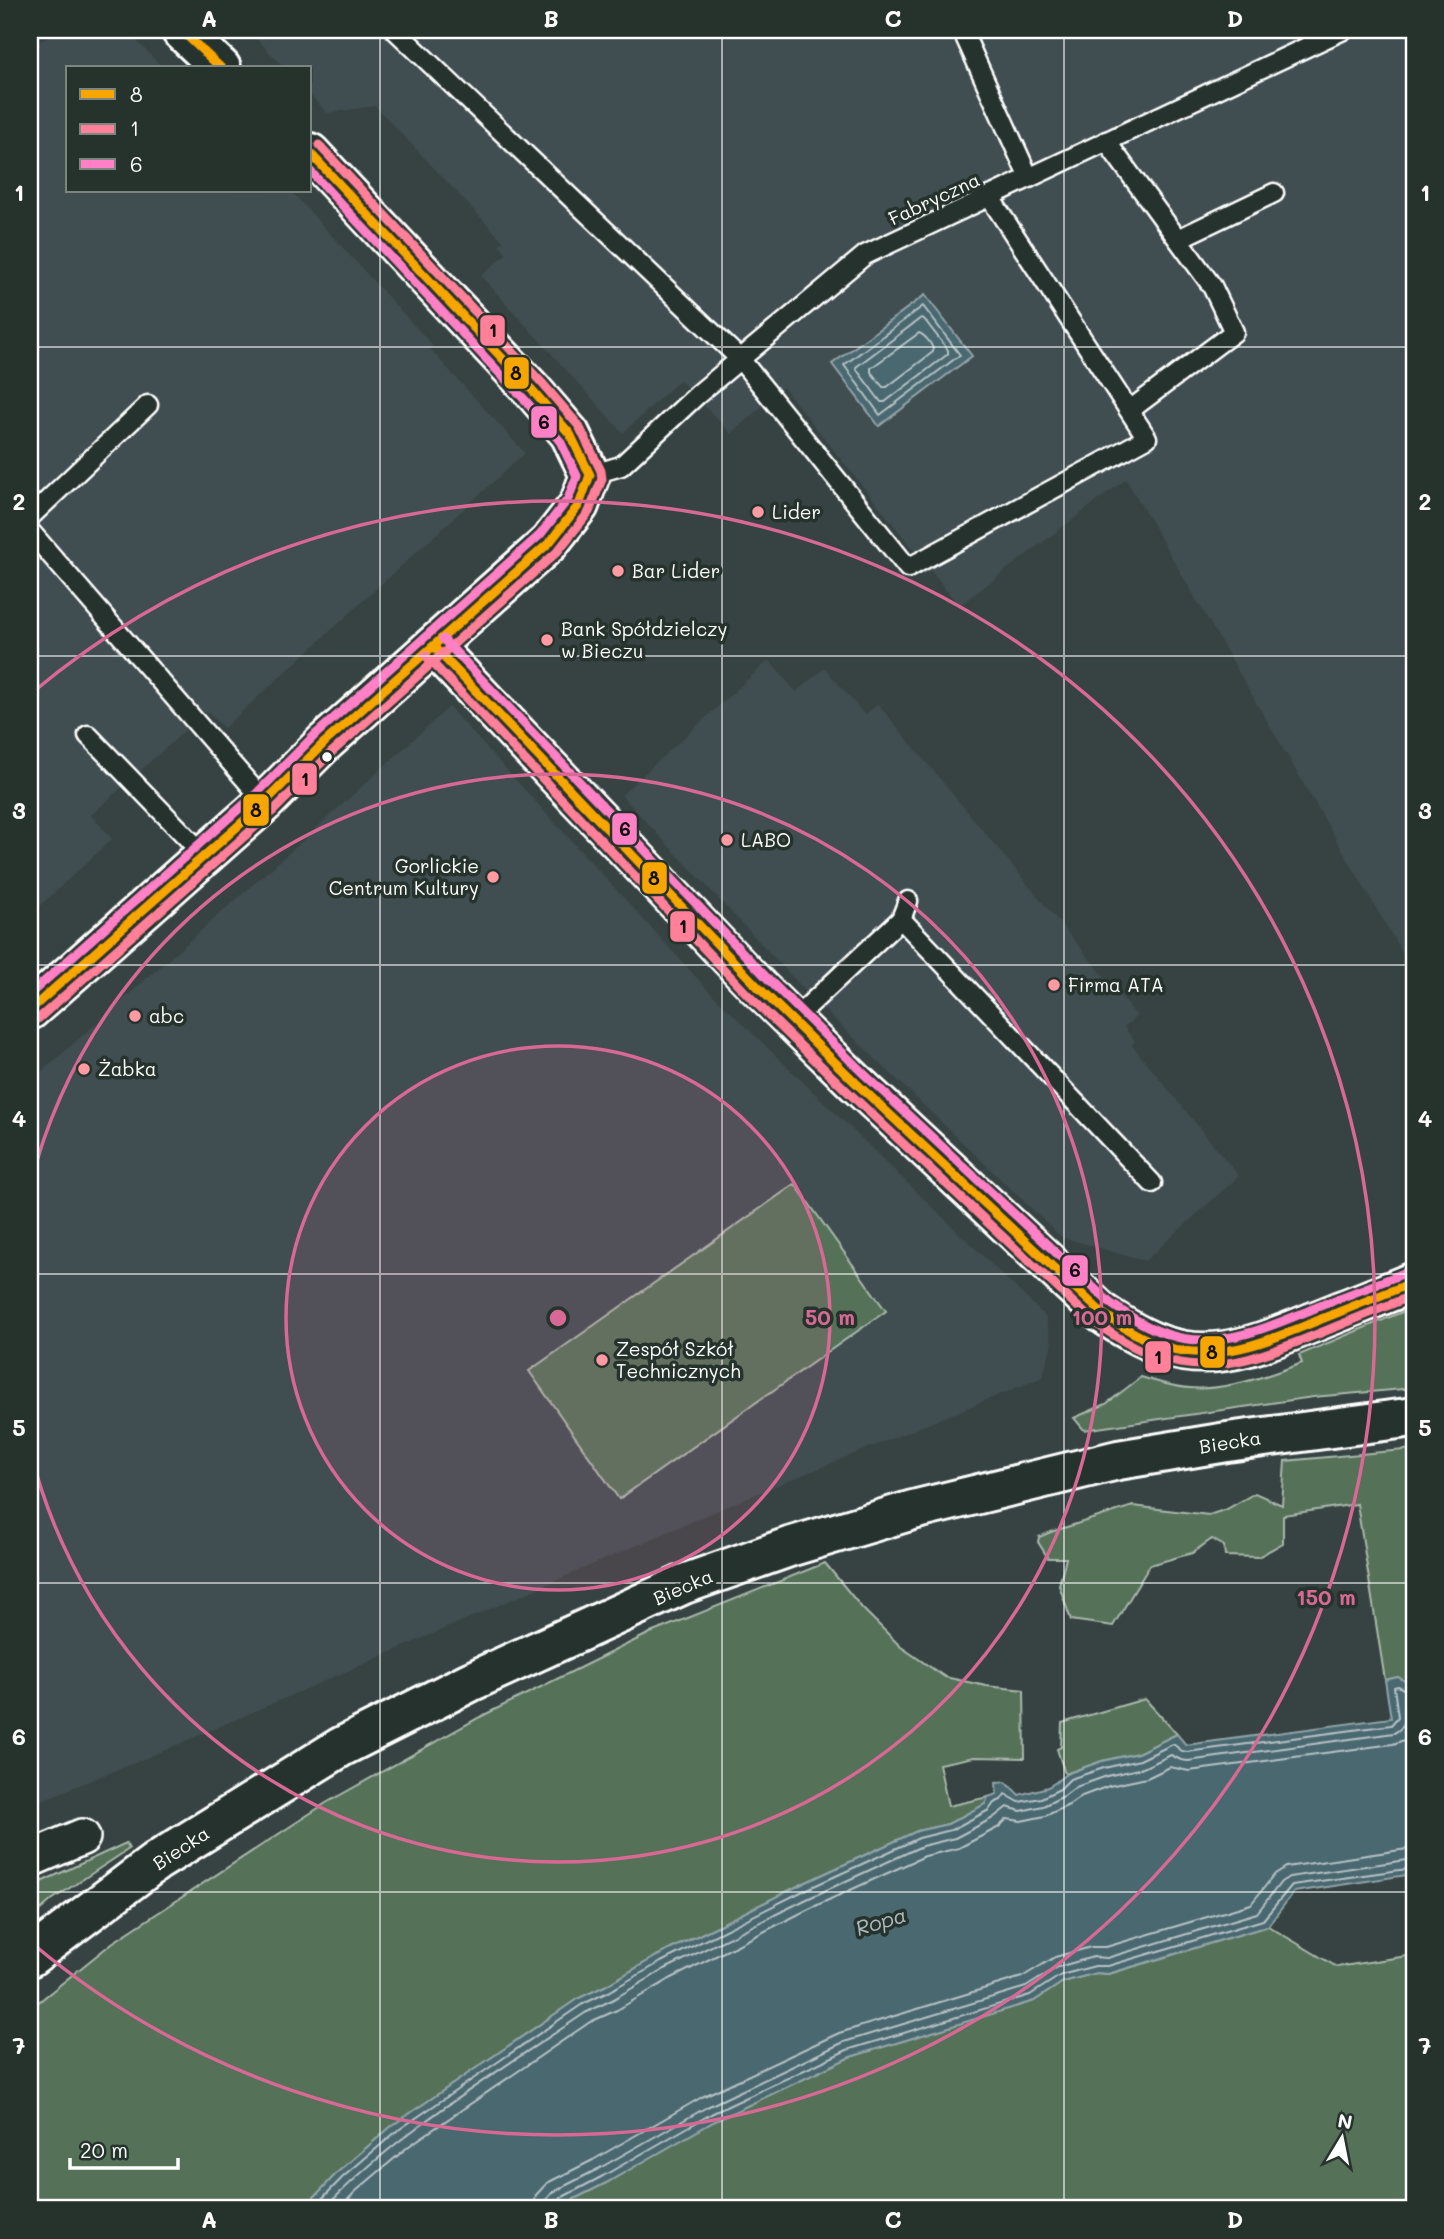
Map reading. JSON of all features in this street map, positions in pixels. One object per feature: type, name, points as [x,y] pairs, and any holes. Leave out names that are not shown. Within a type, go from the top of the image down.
[{"type":"street","points":[[181,30],[219,66]]},
{"type":"street","points":[[30,1010],[265,802],[324,743],[550,542],[579,505],[590,475],[570,434],[533,391],[312,155]]},
{"type":"street","points":[[434,647],[627,852],[792,1021],[1102,1313],[1144,1339],[1186,1352],[1213,1351],[1261,1342],[1414,1282]]},
{"type":"street","name":"Biecka","points":[[30,1957],[157,1861],[341,1747],[482,1677],[684,1584],[789,1546],[913,1510],[1118,1460],[1227,1442],[1414,1417]]},
{"type":"street","points":[[30,1859],[82,1837]]},
{"type":"lane","points":[[396,30],[740,359],[908,568],[1147,438],[989,196]]},
{"type":"lane","points":[[964,30],[1029,178]]},
{"type":"lane","name":"Fabryczna","points":[[590,475],[621,466],[697,395],[865,254],[1343,30]]},
{"type":"lane","points":[[1106,141],[1212,286],[1234,332],[1130,410]]},
{"type":"lane","points":[[1178,239],[1274,192]]},
{"type":"lane","points":[[30,517],[148,405]]},
{"type":"lane","points":[[30,531],[265,802]]},
{"type":"lane","points":[[88,735],[204,855]]},
{"type":"lane","points":[[792,1021],[901,919],[908,901]]},
{"type":"lane","points":[[901,919],[1152,1183]]},
{"type":"shaded area","points":[[63,30],[126,30],[161,66],[66,66],[66,192],[292,192],[433,346],[430,349],[525,453],[224,728],[207,711],[91,815],[112,839],[30,915],[30,46]]},
{"type":"shaded area","points":[[248,30],[1414,30],[1414,973],[1126,479],[959,606],[783,387],[731,434],[680,380],[623,433],[481,276],[507,253],[499,244],[503,241],[375,106],[327,113],[312,97],[312,66],[283,66]]},
{"type":"shaded area","points":[[769,660],[796,692],[825,668],[865,715],[878,704],[1137,1016],[1124,1027],[1135,1041],[1132,1045],[1239,1176],[1145,1261],[1061,1237],[812,998],[621,795]]},
{"type":"shaded area","name":"Zespół Szkół Technicznych","points":[[449,707],[709,991],[1045,1316],[1052,1343],[1043,1377],[751,1496],[156,1754],[30,1805],[30,1082]]},
{"type":"green space","points":[[795,1184],[886,1311],[619,1499],[529,1371]]},
{"type":"green space","points":[[1414,1307],[1414,1388],[1313,1397],[1084,1430],[1074,1418],[1106,1404],[1141,1377],[1178,1387],[1203,1388],[1232,1385],[1276,1372],[1302,1363],[1299,1355]]},
{"type":"green space","points":[[1414,1449],[1414,1687],[1398,1677],[1385,1680],[1357,1504],[1283,1515],[1283,1543],[1258,1557],[1225,1556],[1224,1546],[1212,1539],[1192,1553],[1150,1565],[1113,1626],[1071,1620],[1059,1585],[1066,1558],[1048,1558],[1038,1542],[1039,1537],[1051,1532],[1133,1506],[1209,1515],[1227,1509],[1255,1493],[1282,1505],[1285,1461]]},
{"type":"green space","points":[[825,1563],[862,1608],[901,1647],[945,1677],[986,1686],[1024,1690],[1025,1758],[974,1757],[939,1764],[948,1806],[988,1797],[986,1804],[948,1824],[917,1831],[800,1885],[577,1999],[393,2125],[338,2172],[303,2209],[30,2209],[30,2009],[112,1943],[326,1803],[480,1717],[648,1634]]},
{"type":"green space","points":[[1145,1699],[1177,1734],[1138,1753],[1102,1761],[1065,1774],[1057,1749],[1061,1747],[1062,1723]]},
{"type":"green space","points":[[126,1843],[129,1849],[53,1899],[30,1919],[30,1887]]},
{"type":"green space","points":[[1268,1926],[1337,1967],[1414,1955],[1414,2209],[554,2209],[606,2183],[696,2130],[850,2057],[1034,2001],[1063,1982],[1096,1973],[1109,1974]]},
{"type":"water","points":[[925,295],[972,356],[879,426],[832,364]]},
{"type":"water","name":"Ropa","points":[[1398,1677],[1414,1687],[1414,1874],[1294,1892],[1268,1926],[1108,1974],[1096,1973],[1063,1982],[1034,2001],[850,2057],[715,2121],[606,2183],[554,2209],[303,2209],[338,2172],[393,2125],[577,1999],[800,1885],[917,1831],[948,1824],[985,1804],[988,1797],[997,1794],[996,1783],[1006,1782],[1019,1795],[1048,1787],[1066,1774],[1102,1761],[1138,1753],[1177,1734],[1186,1745],[1391,1718],[1385,1680]]},
{"type":"transit line","name":"8","points":[[181,30],[219,66]]},
{"type":"transit line","name":"1","points":[[38,1019],[273,811],[332,752],[557,552],[589,512],[602,479],[601,471],[579,426],[319,145]]},
{"type":"transit line","name":"8","points":[[30,1010],[265,802],[324,743],[549,543],[579,505],[590,475],[570,434],[533,391],[312,155]]},
{"type":"transit line","name":"6","points":[[30,994],[257,793],[316,734],[540,535],[568,499],[577,476],[560,441],[524,399],[312,173]]},
{"type":"transit line","name":"6","points":[[443,639],[768,979],[864,1074],[1119,1309],[1146,1325],[1176,1337],[1221,1339],[1272,1325],[1409,1271]]},
{"type":"transit line","name":"8","points":[[434,647],[759,988],[856,1083],[1111,1319],[1162,1346],[1184,1351],[1220,1351],[1273,1338],[1414,1282]]},
{"type":"transit line","name":"1","points":[[425,655],[750,997],[848,1092],[1104,1329],[1157,1357],[1180,1363],[1219,1364],[1256,1357],[1414,1295]]},
{"type":"place","name":"Lider","points":[[758,512]]},
{"type":"place","name":"Bar Lider","points":[[618,571]]},
{"type":"place","name":"Bank Spółdzielczy w Bieczu","points":[[547,640]]},
{"type":"place","name":"LABO","points":[[727,840]]},
{"type":"place","name":"Gorlickie Centrum Kultury","points":[[493,877]]},
{"type":"place","name":"Firma ATA","points":[[1054,985]]},
{"type":"place","name":"abc","points":[[135,1016]]},
{"type":"place","name":"Żabka","points":[[84,1069]]},
{"type":"place","name":"Zespół Szkół Technicznych","points":[[602,1360]]}]
